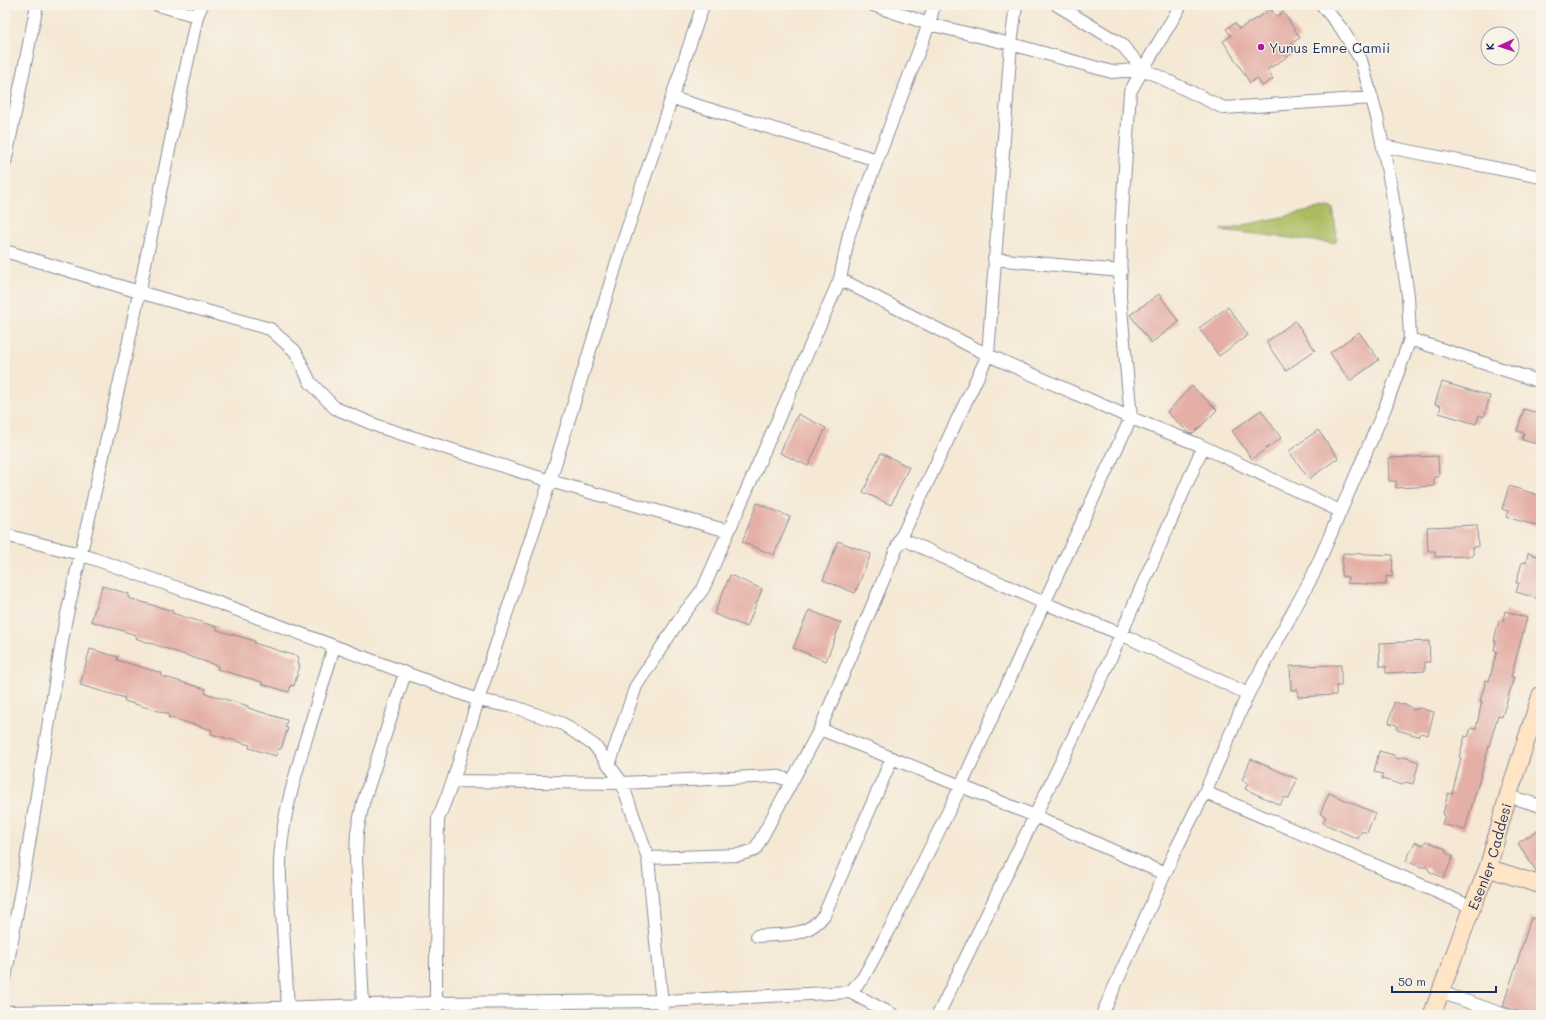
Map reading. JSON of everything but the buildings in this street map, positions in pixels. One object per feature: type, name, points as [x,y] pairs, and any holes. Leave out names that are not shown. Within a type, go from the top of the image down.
[{"type":"street","points":[[5,162],[37,5]]},
{"type":"street","points":[[5,978],[26,868],[65,623],[140,292],[200,10],[158,5]]},
{"type":"street","points":[[436,1009],[438,820],[453,781],[478,700],[550,482],[623,242],[703,5]]},
{"type":"street","points":[[873,5],[929,24],[1011,44],[1112,72],[1143,69]]},
{"type":"street","points":[[609,765],[636,686],[682,616],[703,589],[840,279],[849,234],[929,24],[934,5]]},
{"type":"street","points":[[648,858],[738,856],[755,850],[820,729],[901,538],[988,355],[1011,44],[1016,5]]},
{"type":"street","points":[[1057,5],[1121,44],[1143,69],[1224,108],[1372,98]]},
{"type":"street","points":[[850,992],[863,978],[893,924],[961,786],[1044,603],[1131,418],[1120,298],[1121,227],[1130,92],[1181,5]]},
{"type":"street","points":[[1102,1015],[1165,874],[1205,792],[1248,694],[1313,575],[1386,408],[1410,339],[1408,295],[1392,195],[1372,98],[1361,60],[1341,28],[1322,5]]},
{"type":"street","points":[[672,98],[877,160]]},
{"type":"street","points":[[1383,146],[1541,177]]},
{"type":"street","points":[[5,251],[140,292],[270,329],[295,351],[310,382],[335,408],[380,427],[550,482],[728,531]]},
{"type":"street","points":[[994,259],[1120,272]]},
{"type":"street","points":[[840,279],[988,355],[1131,418],[1203,447],[1340,511]]},
{"type":"street","points":[[1410,339],[1541,382]]},
{"type":"street","points":[[938,1015],[1100,682],[1203,447]]},
{"type":"street","points":[[5,535],[80,554],[192,593],[478,700],[515,707],[563,724],[595,746],[622,783],[648,858],[663,1001],[663,1015]]},
{"type":"street","points":[[901,538],[1044,603],[1121,634],[1248,694]]},
{"type":"street","points":[[288,1008],[280,872],[282,841],[290,792],[334,646]]},
{"type":"street","points":[[363,1006],[356,852],[357,832],[363,802],[404,673]]},
{"type":"street","name":"Esenler Caddesi","points":[[1432,1015],[1488,868],[1508,796],[1541,695]]},
{"type":"street","points":[[820,729],[1035,816],[1165,874]]},
{"type":"street","points":[[757,936],[801,933],[811,928],[824,915],[892,758]]},
{"type":"street","points":[[453,781],[622,783],[776,776],[792,781]]},
{"type":"street","points":[[1205,792],[1472,907]]},
{"type":"street","points":[[1508,796],[1541,806]]},
{"type":"street","points":[[1488,868],[1541,885]]},
{"type":"street","points":[[5,1012],[363,1006],[436,1009],[663,1001],[850,992],[893,1015]]},
{"type":"street","points":[[1440,992],[1505,1015]]},
{"type":"green space","points":[[1261,5],[1287,5],[1281,9],[1271,7],[1264,9]]},
{"type":"green space","points":[[1328,207],[1333,208],[1337,238],[1336,242],[1332,243],[1221,230]]},
{"type":"place","name":"Yunus Emre Camii","points":[[1261,47]]}]
